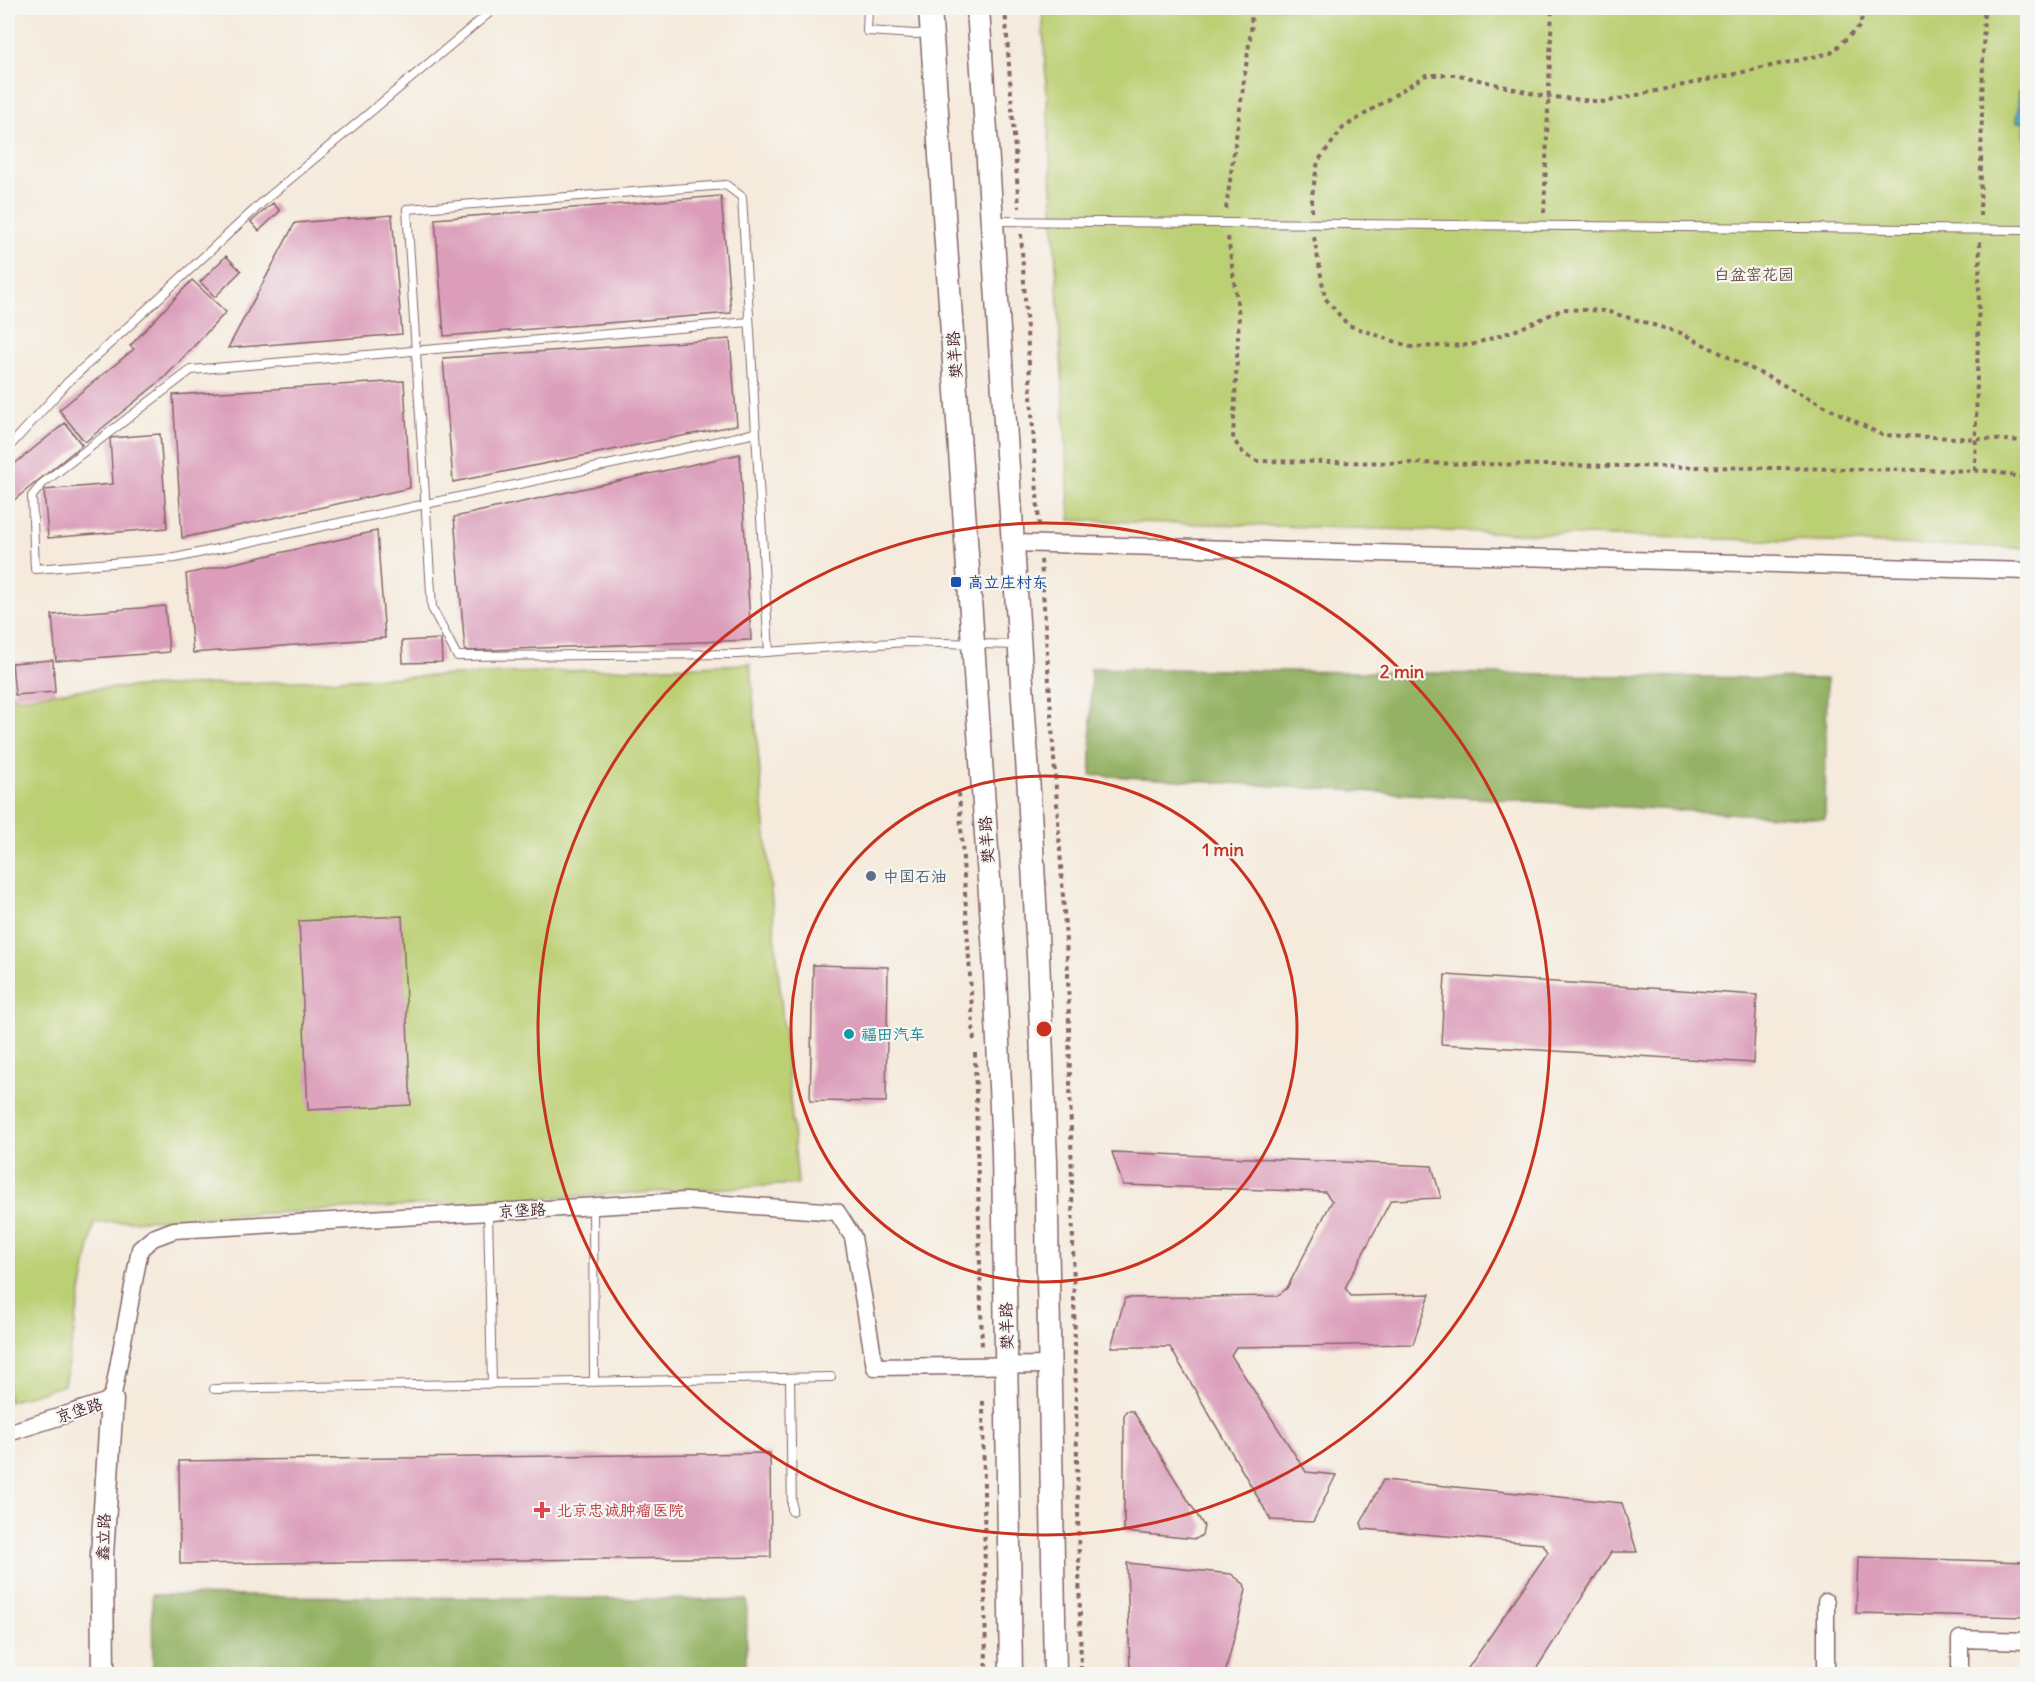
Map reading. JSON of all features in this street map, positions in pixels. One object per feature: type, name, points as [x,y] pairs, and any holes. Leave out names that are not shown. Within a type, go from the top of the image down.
[{"type":"main road","name":"樊羊路","points":[[930,8],[994,953],[1003,1141],[1011,1674]]},
{"type":"main road","points":[[978,8],[1038,955],[1046,1161],[1055,1674]]},
{"type":"main road","name":"鑫立路","points":[[104,1674],[102,1555],[112,1400]]},
{"type":"street","points":[[1013,543],[2028,571]]},
{"type":"street","name":"京垡路","points":[[8,1433],[112,1400],[140,1250],[153,1238],[174,1230],[685,1201],[837,1212],[853,1237],[875,1367],[1049,1365]]},
{"type":"street","points":[[1826,1602],[1826,1674]]},
{"type":"street","points":[[1960,1674],[1960,1639],[2028,1641]]},
{"type":"lane","points":[[8,448],[67,383],[266,200],[495,8]]},
{"type":"lane","points":[[868,8],[867,31],[932,33]]},
{"type":"lane","points":[[769,652],[742,197],[726,185],[407,209],[432,608],[457,656],[769,652],[906,642],[1019,645]]},
{"type":"lane","points":[[992,221],[2028,230]]},
{"type":"lane","points":[[749,322],[191,370],[43,483],[32,496],[35,569],[175,558],[756,433]]},
{"type":"lane","points":[[593,1206],[594,1382]]},
{"type":"lane","points":[[488,1212],[492,1384]]},
{"type":"lane","points":[[214,1389],[831,1377]]},
{"type":"lane","points":[[790,1378],[792,1511]]},
{"type":"path","points":[[1249,8],[1251,23],[1226,223],[1239,316],[1233,439],[1244,454],[1257,461],[1994,471],[2028,479]]},
{"type":"path","points":[[1543,225],[1552,8]]},
{"type":"path","name":"樊羊路","points":[[959,782],[975,1050],[983,1367],[986,1674]]},
{"type":"green space","name":"白盆窑花园","points":[[1042,8],[2027,8],[2027,548],[1070,520]]},
{"type":"green space","points":[[750,664],[798,1184],[94,1223],[64,1385],[8,1402],[8,688],[16,698],[86,689]]},
{"type":"green space","points":[[1091,668],[1827,679],[1825,819],[1091,775]]},
{"type":"green space","points":[[152,1595],[747,1600],[746,1674],[153,1674]]},
{"type":"water","points":[[2019,91],[2027,91],[2027,183],[2025,183],[2025,122],[2017,122]]},
{"type":"building","points":[[721,196],[731,313],[444,336],[435,219]]},
{"type":"building","points":[[273,203],[280,211],[259,231],[251,222]]},
{"type":"building","points":[[392,215],[402,334],[228,348],[295,223]]},
{"type":"building","points":[[226,256],[241,271],[215,297],[200,282]]},
{"type":"building","points":[[192,280],[226,312],[164,378],[85,442],[59,410],[134,349],[130,346]]},
{"type":"building","points":[[730,339],[737,425],[453,482],[443,358]]},
{"type":"building","points":[[404,381],[410,488],[182,538],[173,395]]},
{"type":"building","points":[[65,423],[82,445],[8,505],[8,469]]},
{"type":"building","points":[[160,434],[167,528],[48,538],[44,490],[113,484],[110,438]]},
{"type":"building","points":[[740,454],[751,640],[465,651],[454,517]]},
{"type":"building","points":[[377,531],[385,638],[193,653],[186,574]]},
{"type":"building","points":[[165,606],[169,652],[56,661],[52,615]]},
{"type":"building","points":[[441,639],[442,662],[403,663],[402,641]]},
{"type":"building","points":[[53,660],[55,692],[15,695],[12,663]]},
{"type":"building","points":[[402,916],[411,1105],[308,1110],[299,921]]},
{"type":"building","name":"福田汽车","points":[[813,965],[888,967],[886,1102],[810,1101]]},
{"type":"building","points":[[1445,975],[1757,995],[1753,1063],[1441,1044]]},
{"type":"building","points":[[1112,1152],[1432,1166],[1441,1198],[1391,1200],[1345,1288],[1351,1296],[1430,1294],[1413,1344],[1236,1347],[1231,1355],[1306,1472],[1336,1475],[1313,1522],[1271,1520],[1170,1347],[1111,1347],[1125,1298],[1277,1296],[1287,1288],[1332,1201],[1325,1192],[1123,1185]]},
{"type":"building","points":[[1126,1411],[1133,1411],[1204,1526],[1202,1535],[1196,1539],[1124,1532],[1124,1416]]},
{"type":"building","points":[[770,1453],[771,1557],[180,1564],[179,1461]]},
{"type":"building","points":[[1383,1480],[1622,1503],[1637,1552],[1611,1552],[1533,1674],[1464,1674],[1548,1552],[1543,1544],[1363,1529],[1361,1523]]},
{"type":"building","points":[[1858,1557],[2028,1562],[2028,1617],[1856,1613]]},
{"type":"building","points":[[1127,1563],[1231,1574],[1244,1584],[1246,1590],[1225,1674],[1130,1674]]},
{"type":"building","points":[[1641,1668],[1640,1674],[1582,1674],[1582,1673]]},
{"type":"place","name":"高立庄村东","points":[[956,582]]},
{"type":"place","name":"中国石油","points":[[871,876]]},
{"type":"place","name":"福田汽车","points":[[849,1034]]},
{"type":"place","name":"北京忠诚肿瘤医院","points":[[542,1510]]}]
